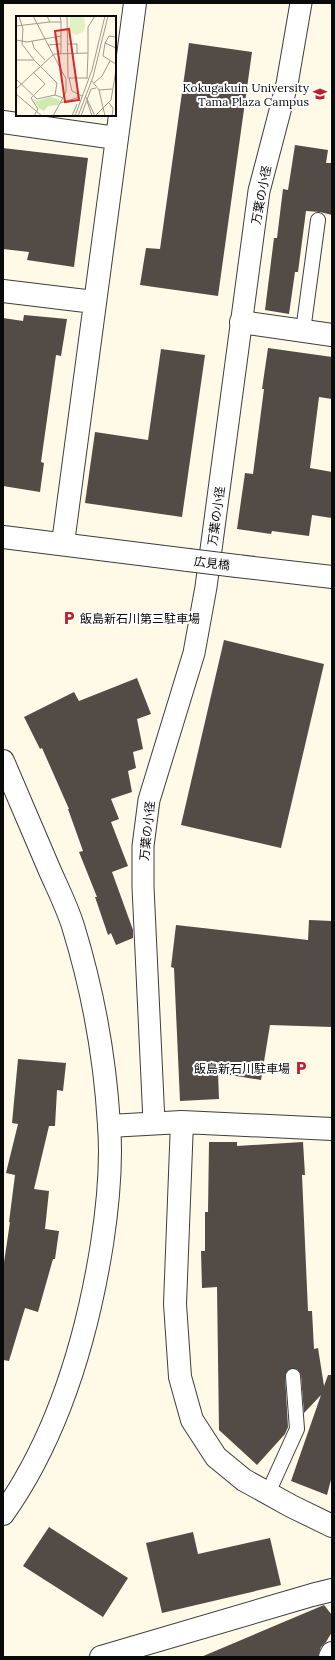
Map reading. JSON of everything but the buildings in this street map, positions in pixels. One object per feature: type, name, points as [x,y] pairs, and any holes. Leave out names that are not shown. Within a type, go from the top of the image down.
[{"type":"street","points":[[63,543],[135,3]]},
{"type":"street","name":"万葉の小径","points":[[154,1122],[142,887],[143,846],[149,800],[194,653],[207,579],[259,192],[287,84],[301,3]]},
{"type":"street","points":[[3,122],[116,138]]},
{"type":"street","points":[[3,291],[94,302]]},
{"type":"street","points":[[241,322],[332,335]]},
{"type":"street","name":"広見橋","points":[[3,537],[63,543],[332,577]]},
{"type":"street","points":[[3,761],[73,924],[95,1011],[102,1056],[109,1126],[108,1202],[96,1278],[76,1364],[49,1433],[15,1497],[3,1514]]},
{"type":"street","points":[[109,1126],[154,1122],[182,1122],[332,1129]]},
{"type":"street","points":[[182,1122],[175,1304],[180,1377],[192,1420],[216,1457],[244,1480],[332,1526]]},
{"type":"street","points":[[101,1657],[332,1590]]},
{"type":"street","points":[[330,1657],[332,1653]]},
{"type":"lane","points":[[303,331],[318,220]]},
{"type":"lane","points":[[268,1493],[297,1429],[293,1376]]},
{"type":"place","name":"Kokugakuin University Tama Plaza Campus","points":[[320,94]]},
{"type":"place","name":"飯島新石川第三駐車場","points":[[69,618]]},
{"type":"place","name":"飯島新石川駐車場","points":[[301,1068]]}]
